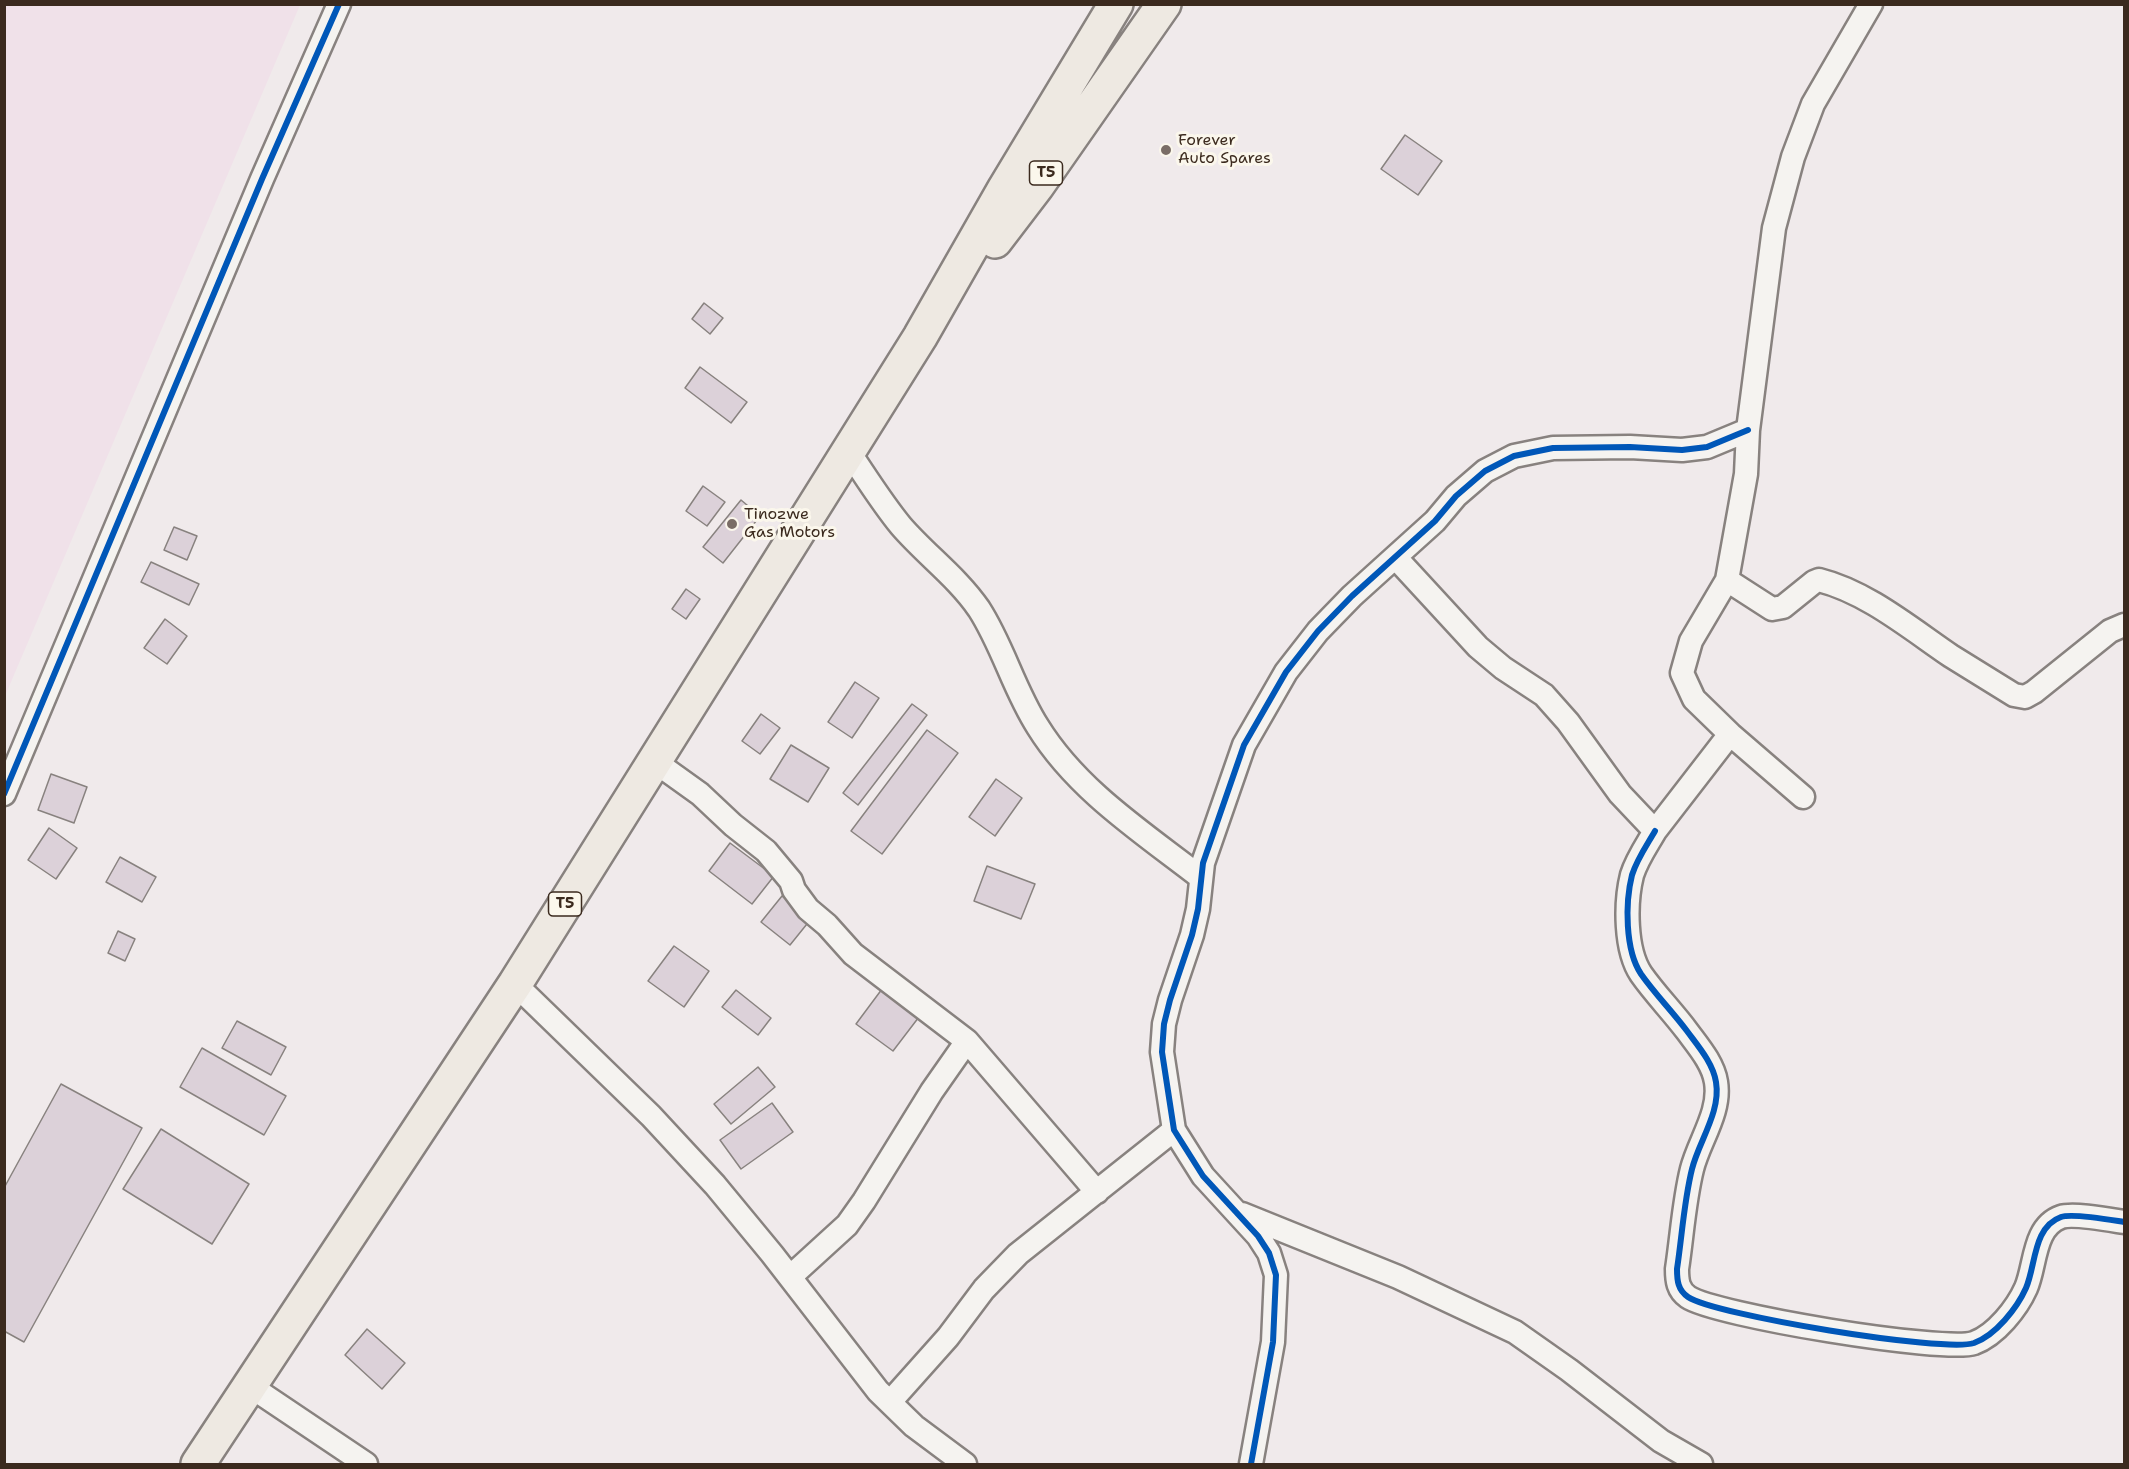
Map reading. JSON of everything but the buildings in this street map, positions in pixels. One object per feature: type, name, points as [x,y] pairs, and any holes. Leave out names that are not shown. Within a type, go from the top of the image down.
[{"type":"highway","name":"T5","points":[[198,1464],[515,984],[920,337],[1005,188],[1116,4]]},
{"type":"highway","name":"T5","points":[[920,337],[1037,186],[1164,4]]},
{"type":"street","points":[[4,794],[262,179],[339,4]]},
{"type":"street","points":[[1803,797],[1730,734],[1694,699],[1682,673],[1691,641],[1727,580],[1746,474],[1748,430],[1774,228],[1793,157],[1813,104],[1871,4]]},
{"type":"street","points":[[1251,1464],[1273,1342],[1276,1275],[1269,1252],[1258,1236],[1203,1176],[1174,1130],[1162,1052],[1164,1024],[1170,1000],[1192,935],[1198,909],[1200,877],[1210,841],[1244,745],[1286,672],[1318,631],[1352,596],[1435,521],[1456,496],[1485,471],[1514,456],[1553,448],[1630,447],[1682,450],[1707,447],[1748,430]]},
{"type":"street","points":[[849,452],[902,527],[962,587],[979,610],[997,642],[1036,725],[1057,755],[1098,796],[1200,877]]},
{"type":"street","points":[[1396,558],[1478,647],[1503,668],[1544,695],[1568,722],[1620,794],[1655,831]]},
{"type":"street","points":[[1727,580],[1772,609],[1783,607],[1814,582],[1825,581],[1890,614],[2014,695],[2025,697],[2109,631],[2124,625]]},
{"type":"street","points":[[1730,734],[1655,831],[1638,860],[1629,893],[1628,930],[1631,954],[1640,973],[1702,1050],[1714,1072],[1717,1083],[1714,1111],[1690,1178],[1677,1269],[1680,1290],[1686,1296],[1709,1306],[1847,1333],[1954,1345],[1973,1343],[1988,1335],[2015,1307],[2026,1287],[2040,1239],[2050,1224],[2062,1216],[2124,1222]]},
{"type":"street","points":[[654,761],[700,794],[733,825],[766,851],[791,881],[794,890],[808,909],[827,925],[853,954],[967,1041],[1097,1192]]},
{"type":"street","points":[[515,984],[651,1116],[715,1185],[878,1391],[914,1426],[965,1464]]},
{"type":"street","points":[[790,1277],[847,1225],[932,1091],[967,1041]]},
{"type":"street","points":[[890,1402],[948,1337],[997,1274],[1018,1254],[1174,1130]]},
{"type":"street","points":[[1236,1212],[1398,1277],[1515,1332],[1569,1370],[1661,1441],[1701,1464]]},
{"type":"street","points":[[250,1386],[366,1464]]},
{"type":"shaded area","points":[[4,5],[300,5],[5,696]]},
{"type":"cycle path","points":[[4,794],[262,179],[339,4]]},
{"type":"cycle path","points":[[1251,1464],[1273,1342],[1276,1275],[1269,1253],[1258,1236],[1203,1176],[1174,1130],[1162,1052],[1164,1024],[1170,1000],[1192,935],[1198,909],[1203,863],[1244,745],[1286,672],[1318,631],[1352,596],[1435,521],[1456,496],[1485,471],[1514,456],[1553,448],[1630,447],[1682,450],[1707,447],[1748,430]]},
{"type":"cycle path","points":[[1655,831],[1632,875],[1628,899],[1629,940],[1641,974],[1705,1055],[1712,1068],[1717,1093],[1712,1115],[1695,1158],[1685,1206],[1677,1277],[1682,1291],[1688,1297],[1707,1305],[1739,1313],[1877,1338],[1954,1345],[1974,1343],[1998,1327],[2017,1304],[2026,1288],[2040,1238],[2052,1222],[2067,1216],[2124,1222]]},
{"type":"place","name":"Forever Auto Spares","points":[[1166,150]]},
{"type":"place","name":"Tinozwe Gas Motors","points":[[732,524]]}]
